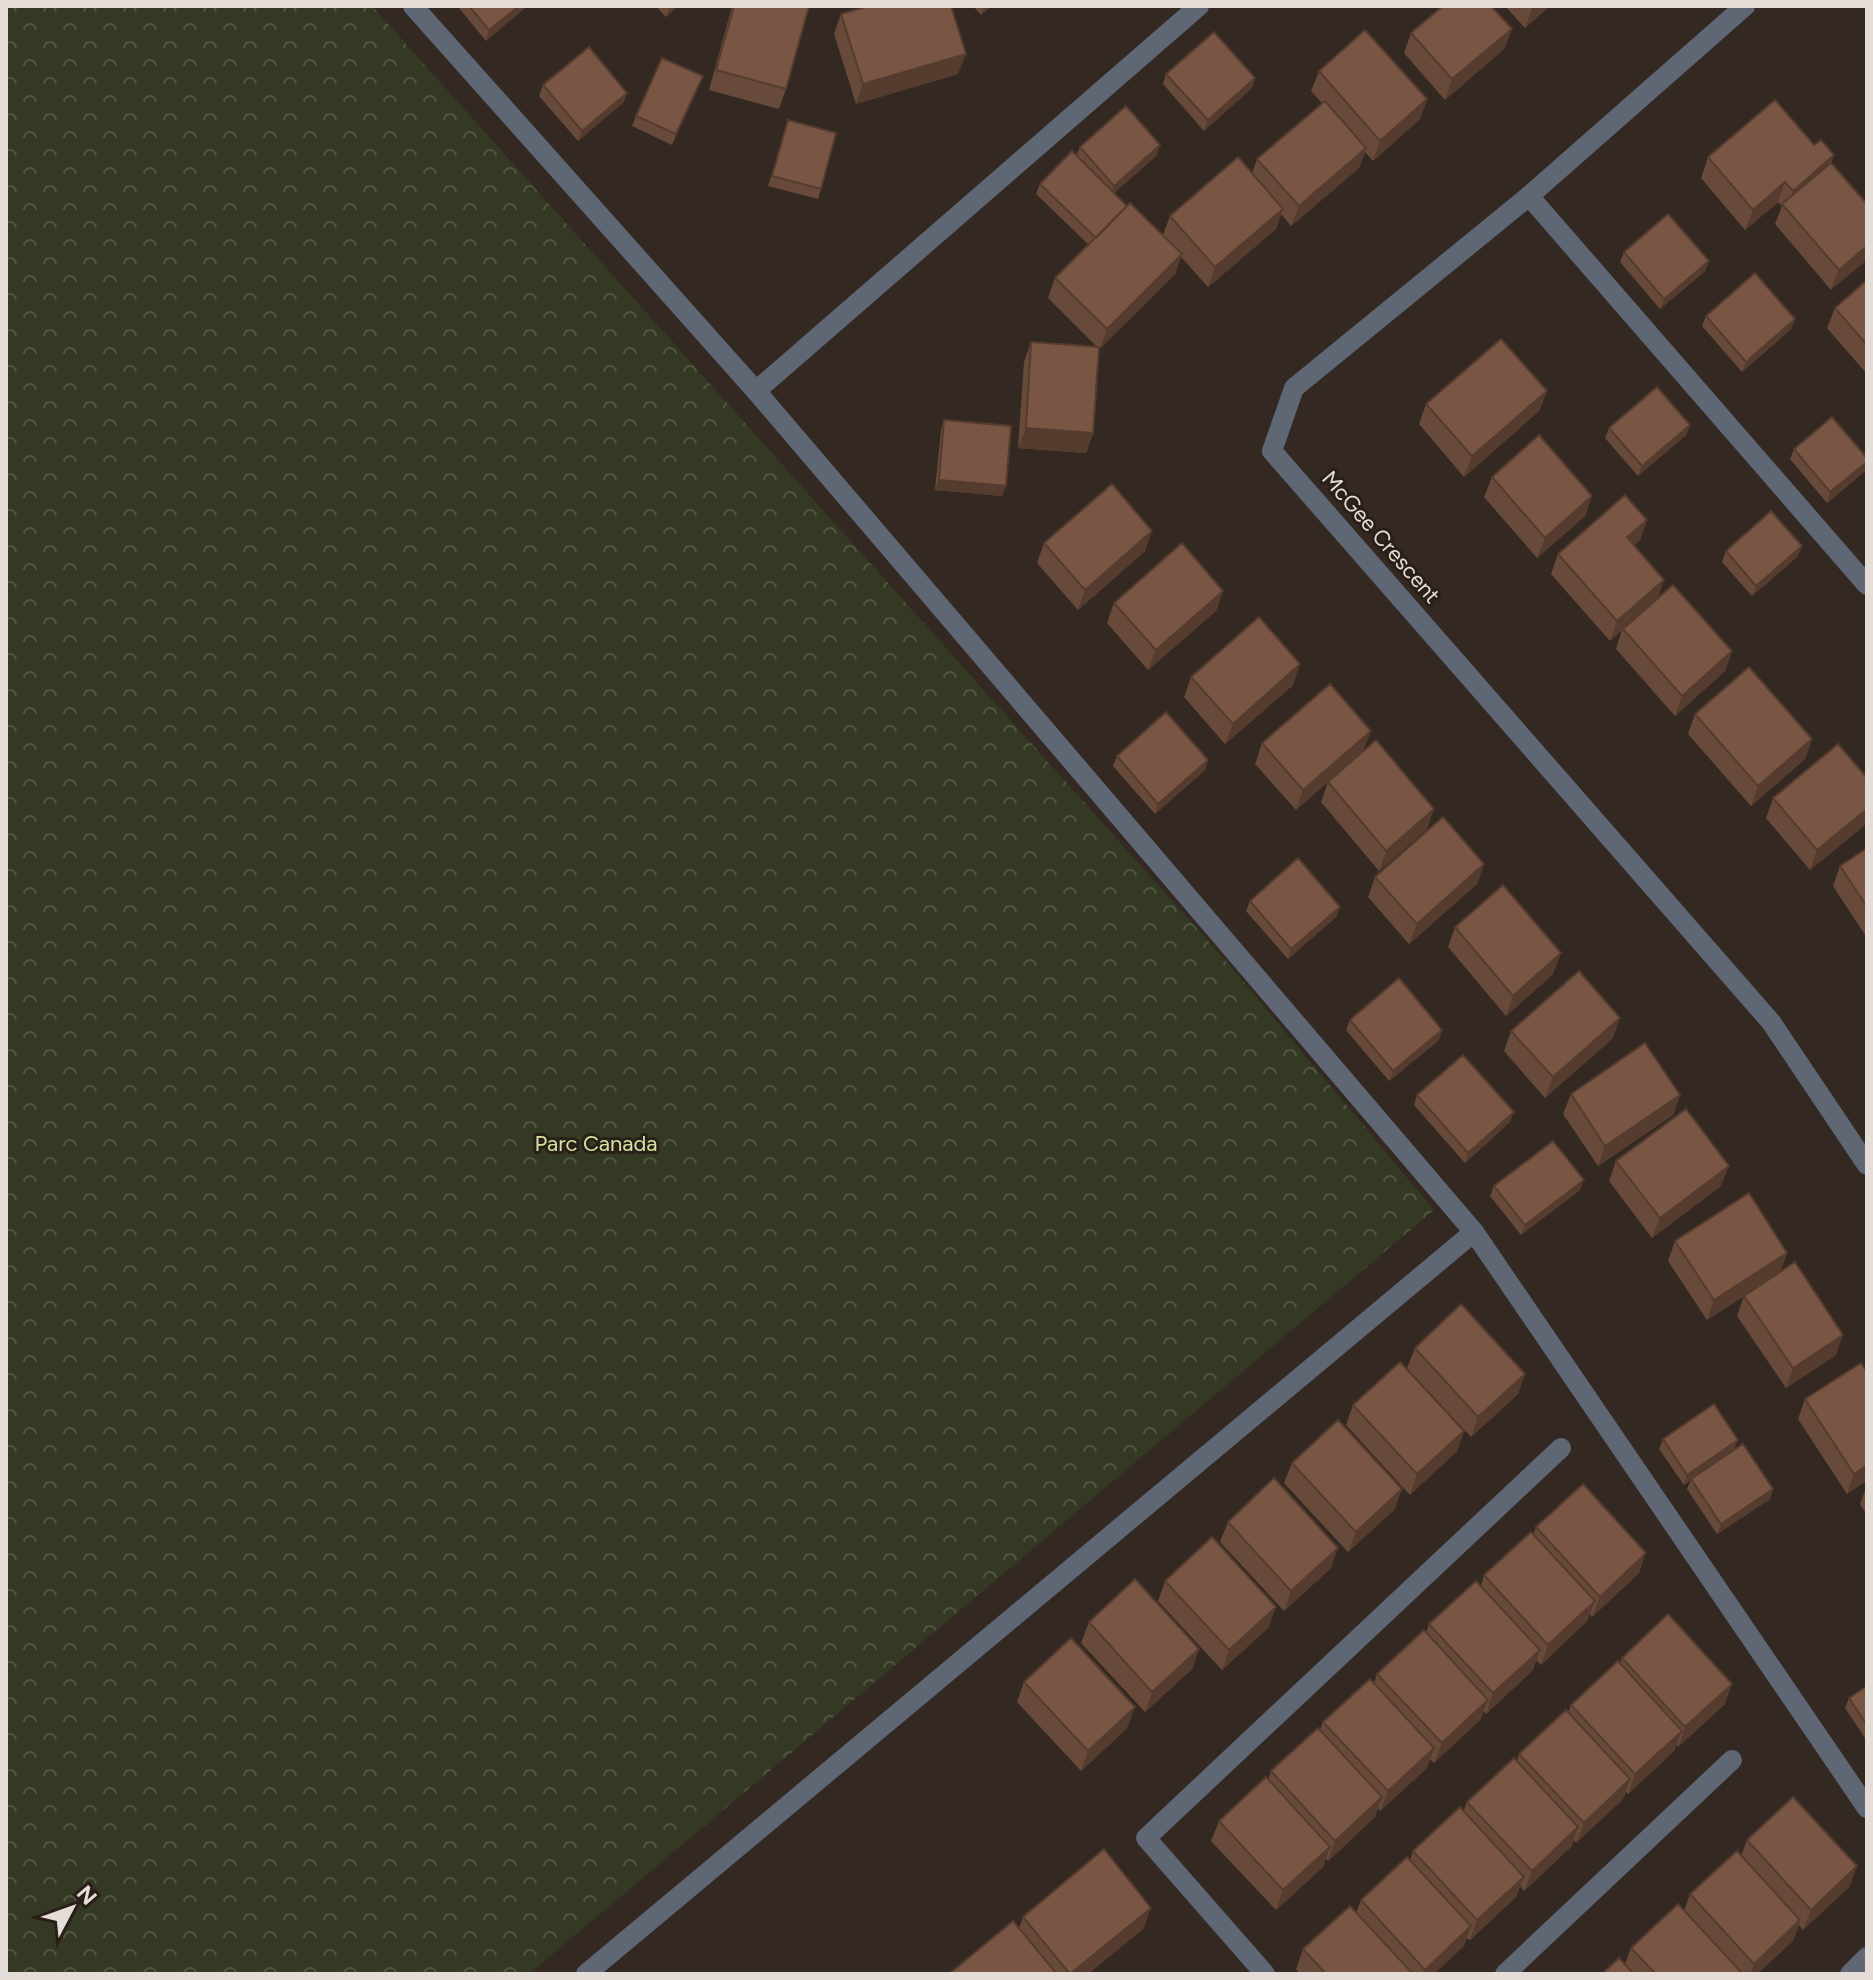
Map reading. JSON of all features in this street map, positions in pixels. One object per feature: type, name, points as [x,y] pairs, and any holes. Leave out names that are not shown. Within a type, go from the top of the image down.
[{"type":"street","points":[[413,6],[756,391],[1474,1232],[1867,1808]]},
{"type":"street","points":[[756,391],[1199,6]]},
{"type":"street","name":"McGee Crescent","points":[[1745,6],[1529,196],[1294,388],[1272,451],[1771,1022],[1867,1165]]},
{"type":"street","points":[[1529,196],[1867,585]]},
{"type":"street","points":[[586,1974],[1474,1232]]},
{"type":"street","points":[[1265,1974],[1146,1838],[1561,1448]]},
{"type":"street","points":[[1505,1974],[1732,1760]]},
{"type":"street","points":[[1850,1974],[1867,1957]]},
{"type":"green space","name":"Parc Canada","points":[[6,6],[372,6],[1226,961],[1434,1210],[529,1974],[6,1974]]},
{"type":"building","points":[[469,6],[519,6],[489,30]]},
{"type":"building","points":[[734,6],[809,6],[786,89],[716,70]]},
{"type":"building","points":[[869,6],[951,6],[966,54],[863,84],[841,14]]},
{"type":"building","points":[[1443,6],[1491,6],[1512,29],[1452,79],[1411,33]]},
{"type":"building","points":[[1365,30],[1427,99],[1380,141],[1319,71]]},
{"type":"building","points":[[1214,32],[1255,78],[1208,120],[1166,74]]},
{"type":"building","points":[[589,47],[627,93],[582,131],[543,85]]},
{"type":"building","points":[[662,58],[703,76],[676,134],[636,116]]},
{"type":"building","points":[[1775,100],[1814,145],[1821,140],[1834,155],[1793,191],[1785,182],[1753,210],[1708,157]]},
{"type":"building","points":[[1325,101],[1366,148],[1299,206],[1257,159]]},
{"type":"building","points":[[1126,106],[1160,145],[1114,186],[1080,147]]},
{"type":"building","points":[[788,120],[836,133],[821,189],[772,176]]},
{"type":"building","points":[[1072,151],[1127,206],[1096,238],[1040,184]]},
{"type":"building","points":[[1238,157],[1283,209],[1215,267],[1170,216]]},
{"type":"building","points":[[1831,163],[1867,204],[1867,246],[1839,270],[1782,204]]},
{"type":"building","points":[[1130,203],[1182,254],[1107,329],[1055,278]]},
{"type":"building","points":[[1668,214],[1709,261],[1664,299],[1624,252]]},
{"type":"building","points":[[1755,273],[1795,319],[1746,362],[1706,316]]},
{"type":"building","points":[[1867,280],[1867,345],[1835,308]]},
{"type":"building","points":[[1501,339],[1547,391],[1472,456],[1426,404]]},
{"type":"building","points":[[1031,342],[1099,347],[1093,433],[1026,428]]},
{"type":"building","points":[[1657,387],[1690,425],[1642,466],[1609,428]]},
{"type":"building","points":[[1832,417],[1867,458],[1867,462],[1830,492],[1794,449]]},
{"type":"building","points":[[944,420],[1011,426],[1006,486],[939,480]]},
{"type":"building","points":[[1539,435],[1592,496],[1545,538],[1492,477]]},
{"type":"building","points":[[1112,484],[1152,531],[1085,590],[1044,543]]},
{"type":"building","points":[[1625,495],[1647,520],[1627,537],[1664,580],[1617,621],[1558,554]]},
{"type":"building","points":[[1771,511],[1802,546],[1756,586],[1726,551]]},
{"type":"building","points":[[1182,543],[1223,591],[1156,650],[1114,603]]},
{"type":"building","points":[[1673,585],[1732,651],[1682,696],[1623,629]]},
{"type":"building","points":[[1259,617],[1300,664],[1233,724],[1191,677]]},
{"type":"building","points":[[1749,667],[1812,739],[1758,786],[1695,714]]},
{"type":"building","points":[[1330,684],[1371,731],[1303,790],[1262,743]]},
{"type":"building","points":[[1166,712],[1208,760],[1158,804],[1117,756]]},
{"type":"building","points":[[1376,740],[1434,809],[1386,851],[1328,782]]},
{"type":"building","points":[[1838,744],[1867,778],[1867,809],[1817,850],[1773,798]]},
{"type":"building","points":[[1443,817],[1484,864],[1417,924],[1375,877]]},
{"type":"building","points":[[1867,848],[1867,907],[1840,866]]},
{"type":"building","points":[[1298,858],[1340,907],[1291,949],[1250,901]]},
{"type":"building","points":[[1503,885],[1561,953],[1513,996],[1455,927]]},
{"type":"building","points":[[1579,971],[1620,1018],[1553,1077],[1511,1031]]},
{"type":"building","points":[[1399,978],[1442,1030],[1393,1071],[1350,1020]]},
{"type":"building","points":[[1645,1043],[1680,1095],[1605,1146],[1571,1094]]},
{"type":"building","points":[[1463,1055],[1514,1112],[1468,1153],[1417,1095]]},
{"type":"building","points":[[1686,1109],[1729,1166],[1660,1218],[1616,1161]]},
{"type":"building","points":[[1553,1141],[1584,1180],[1525,1225],[1494,1186]]},
{"type":"building","points":[[1749,1193],[1787,1253],[1714,1300],[1675,1241]]},
{"type":"building","points":[[1795,1262],[1843,1335],[1793,1368],[1744,1296]]},
{"type":"building","points":[[1461,1304],[1525,1374],[1478,1417],[1415,1348]]},
{"type":"building","points":[[1400,1362],[1464,1431],[1417,1474],[1353,1405]]},
{"type":"building","points":[[1861,1363],[1867,1372],[1867,1465],[1854,1474],[1805,1399]]},
{"type":"building","points":[[1714,1404],[1738,1440],[1687,1475],[1663,1439]]},
{"type":"building","points":[[1338,1420],[1402,1489],[1356,1532],[1292,1463]]},
{"type":"building","points":[[1743,1444],[1773,1489],[1721,1524],[1691,1479]]},
{"type":"building","points":[[1274,1478],[1338,1548],[1291,1591],[1228,1522]]},
{"type":"building","points":[[1583,1484],[1646,1553],[1600,1597],[1536,1527]]},
{"type":"building","points":[[1531,1532],[1595,1601],[1548,1645],[1484,1575]]},
{"type":"building","points":[[1212,1537],[1276,1607],[1229,1650],[1165,1581]]},
{"type":"building","points":[[1135,1579],[1199,1649],[1152,1692],[1089,1622]]},
{"type":"building","points":[[1476,1581],[1540,1650],[1493,1693],[1429,1624]]},
{"type":"building","points":[[1668,1614],[1732,1684],[1685,1727],[1622,1658]]},
{"type":"building","points":[[1424,1630],[1488,1700],[1442,1743],[1377,1674]]},
{"type":"building","points":[[1071,1638],[1135,1707],[1088,1751],[1024,1682]]},
{"type":"building","points":[[1618,1661],[1682,1731],[1635,1774],[1571,1705]]},
{"type":"building","points":[[1370,1679],[1434,1748],[1388,1791],[1323,1722]]},
{"type":"building","points":[[1867,1686],[1867,1725],[1849,1698]]},
{"type":"building","points":[[1566,1710],[1630,1779],[1584,1823],[1519,1754]]},
{"type":"building","points":[[1318,1728],[1382,1797],[1335,1841],[1271,1771]]},
{"type":"building","points":[[1514,1758],[1578,1827],[1532,1871],[1467,1802]]},
{"type":"building","points":[[1266,1777],[1330,1847],[1283,1890],[1219,1821]]},
{"type":"building","points":[[1793,1797],[1857,1866],[1811,1910],[1747,1840]]},
{"type":"building","points":[[1460,1807],[1524,1877],[1477,1920],[1413,1851]]},
{"type":"building","points":[[1104,1849],[1151,1908],[1070,1974],[1023,1917]]},
{"type":"building","points":[[1737,1851],[1800,1920],[1754,1964],[1690,1894]]},
{"type":"building","points":[[1407,1857],[1471,1926],[1425,1970],[1361,1900]]},
{"type":"building","points":[[1678,1904],[1741,1974],[1656,1974],[1631,1948]]},
{"type":"building","points":[[1350,1906],[1413,1974],[1326,1974],[1303,1949]]},
{"type":"building","points":[[1013,1921],[1057,1974],[949,1974]]},
{"type":"building","points":[[1619,1958],[1634,1974],[1602,1974]]}]
